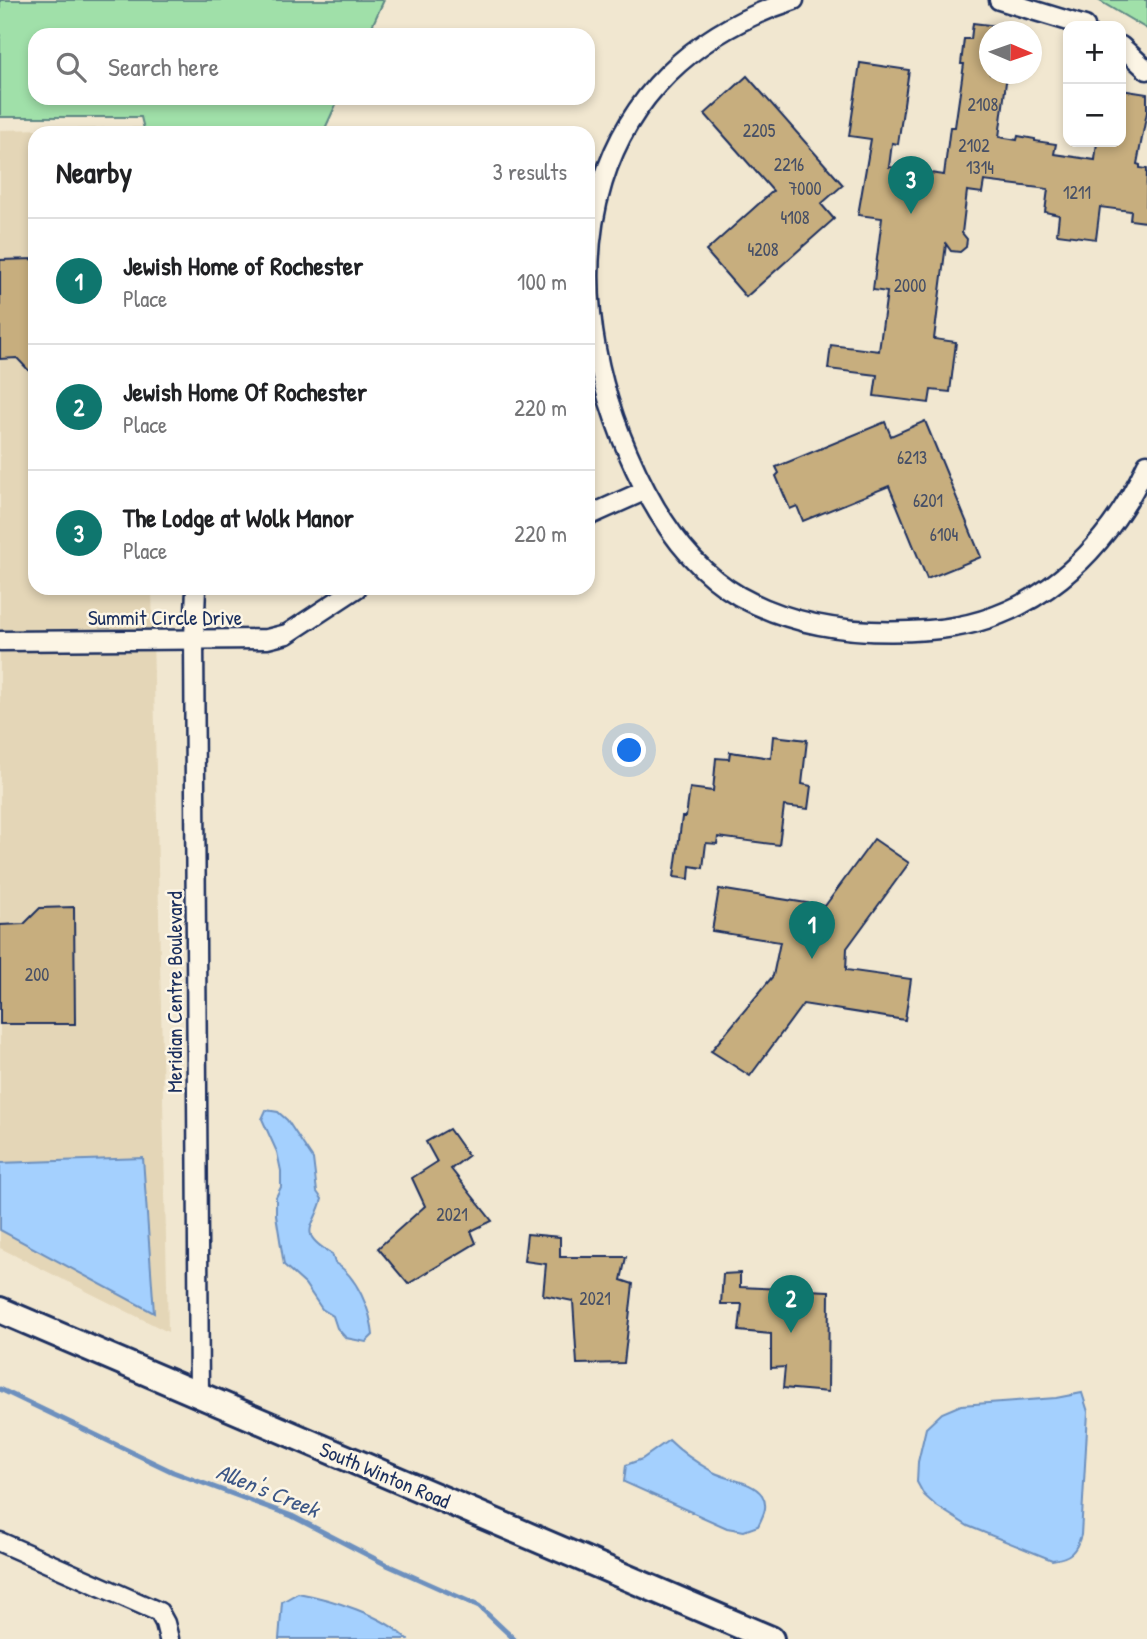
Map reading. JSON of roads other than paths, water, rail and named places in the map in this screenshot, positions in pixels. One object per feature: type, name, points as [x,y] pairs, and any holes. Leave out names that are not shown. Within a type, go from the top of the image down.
[{"type":"main road","name":"South Winton Road","points":[[0,1310],[771,1639]]},
{"type":"street","points":[[595,213],[604,176],[627,123],[670,70],[718,34],[748,17],[793,0]]},
{"type":"street","points":[[999,0],[1068,21]]},
{"type":"street","points":[[1126,51],[1147,70]]},
{"type":"street","points":[[595,342],[607,397],[644,491],[682,546],[717,581],[737,595],[762,607],[809,623],[833,628],[906,632],[952,629],[1008,612],[1048,589],[1076,566],[1105,534],[1134,492],[1147,464]]},
{"type":"street","points":[[595,513],[644,491]]},
{"type":"street","name":"Meridian Centre Boulevard","points":[[196,595],[199,1396]]},
{"type":"street","name":"Summit Circle Drive","points":[[0,641],[267,639],[287,634],[346,595]]},
{"type":"street","points":[[0,1542],[159,1612],[169,1639]]},
{"type":"water","points":[[266,1110],[278,1112],[287,1120],[313,1159],[317,1192],[322,1199],[310,1230],[311,1235],[321,1247],[332,1254],[335,1263],[350,1276],[362,1295],[373,1335],[366,1342],[346,1338],[337,1328],[333,1316],[322,1309],[305,1284],[284,1265],[276,1215],[281,1171],[277,1152],[262,1119]]},
{"type":"water","points":[[143,1158],[154,1313],[0,1230],[0,1163]]},
{"type":"water","points":[[1082,1393],[1088,1412],[1081,1535],[1077,1546],[1068,1556],[1052,1560],[968,1526],[924,1495],[917,1482],[918,1462],[926,1428],[942,1413],[961,1405],[1056,1398]]},
{"type":"water","points":[[669,1440],[690,1458],[713,1472],[758,1490],[764,1499],[765,1507],[758,1526],[744,1531],[727,1528],[624,1482],[626,1465],[642,1459]]},
{"type":"water","points":[[298,1593],[326,1599],[371,1615],[407,1639],[279,1639],[282,1602]]},
{"type":"waterway","name":"Allen's Creek","points":[[0,1389],[173,1472],[292,1516],[387,1565],[479,1606],[514,1639]]},
{"type":"place","name":"The Lodge at Wolk Manor","points":[[911,214]]},
{"type":"place","name":"Jewish Home of Rochester","points":[[812,959]]},
{"type":"place","name":"Jewish Home Of Rochester","points":[[791,1333]]}]
